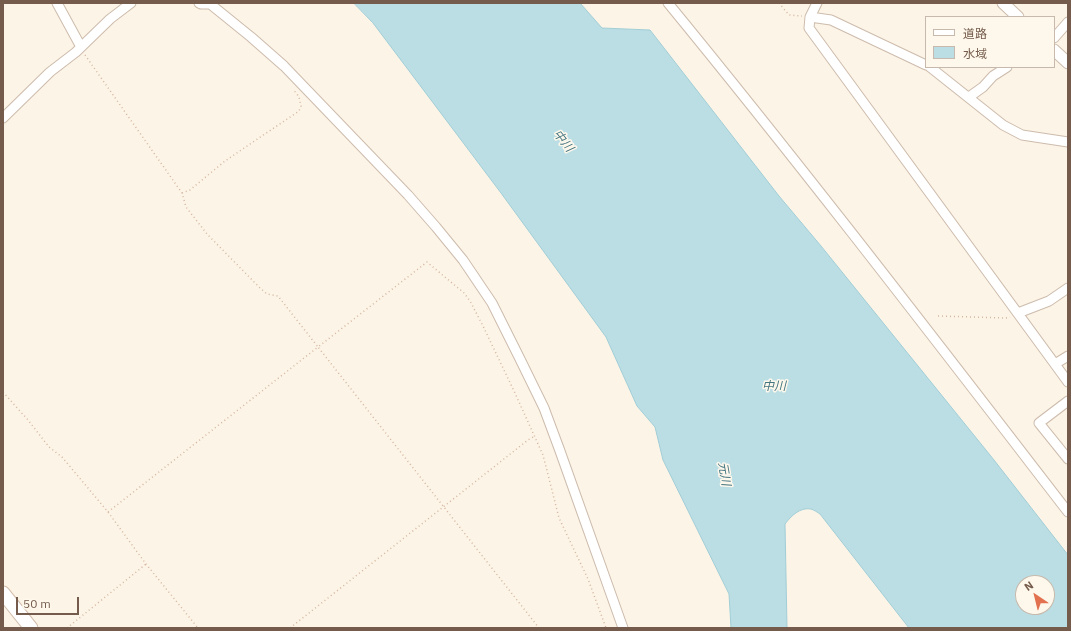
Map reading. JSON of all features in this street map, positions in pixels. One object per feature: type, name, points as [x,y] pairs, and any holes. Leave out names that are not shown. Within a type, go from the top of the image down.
[{"type":"main road","points":[[3,593],[31,628]]},
{"type":"street","points":[[57,3],[81,47]]},
{"type":"street","points":[[3,118],[50,72],[81,47],[110,19],[131,3]]},
{"type":"street","points":[[199,3],[209,3],[284,66],[408,195],[463,260],[492,303],[544,408],[623,628]]},
{"type":"street","points":[[668,3],[746,98],[1068,512]]},
{"type":"street","points":[[817,3],[810,17],[809,28],[1068,382]]},
{"type":"street","points":[[1004,3],[1017,16]]},
{"type":"street","points":[[810,17],[831,20],[925,64]]},
{"type":"street","points":[[1055,37],[1068,22]]},
{"type":"street","points":[[1055,51],[1068,63]]},
{"type":"street","points":[[931,68],[1003,125],[1022,135],[1068,142]]},
{"type":"street","points":[[969,97],[983,87],[993,76],[1005,68]]},
{"type":"street","points":[[1018,313],[1049,300],[1068,288]]},
{"type":"street","points":[[1055,364],[1068,356]]},
{"type":"street","points":[[1068,401],[1039,423],[1068,459]]},
{"type":"path","points":[[779,3],[789,15],[810,17]]},
{"type":"path","points":[[81,47],[82,51],[182,193],[186,207],[207,234],[267,294],[278,296],[539,628]]},
{"type":"path","points":[[182,193],[190,190],[225,161],[299,111],[301,106],[299,97],[292,88]]},
{"type":"path","points":[[108,512],[427,262],[464,293],[470,302],[514,391],[543,455],[559,518],[588,579],[606,628]]},
{"type":"path","points":[[938,316],[1006,318],[1018,313]]},
{"type":"path","points":[[3,392],[28,420],[49,447],[62,457],[108,512],[146,564],[198,628]]},
{"type":"path","points":[[290,628],[535,436]]},
{"type":"path","points":[[67,628],[146,564]]},
{"type":"water","name":"中川","points":[[354,3],[580,3],[602,28],[650,30],[779,196],[994,460],[1068,555],[1068,628],[909,628],[820,514],[812,509],[803,509],[790,518],[785,524],[787,628],[731,628],[729,594],[663,460],[655,427],[637,406],[606,337],[501,193],[373,23]]},
{"type":"water label","name":"元川","points":[[724,474]]}]
